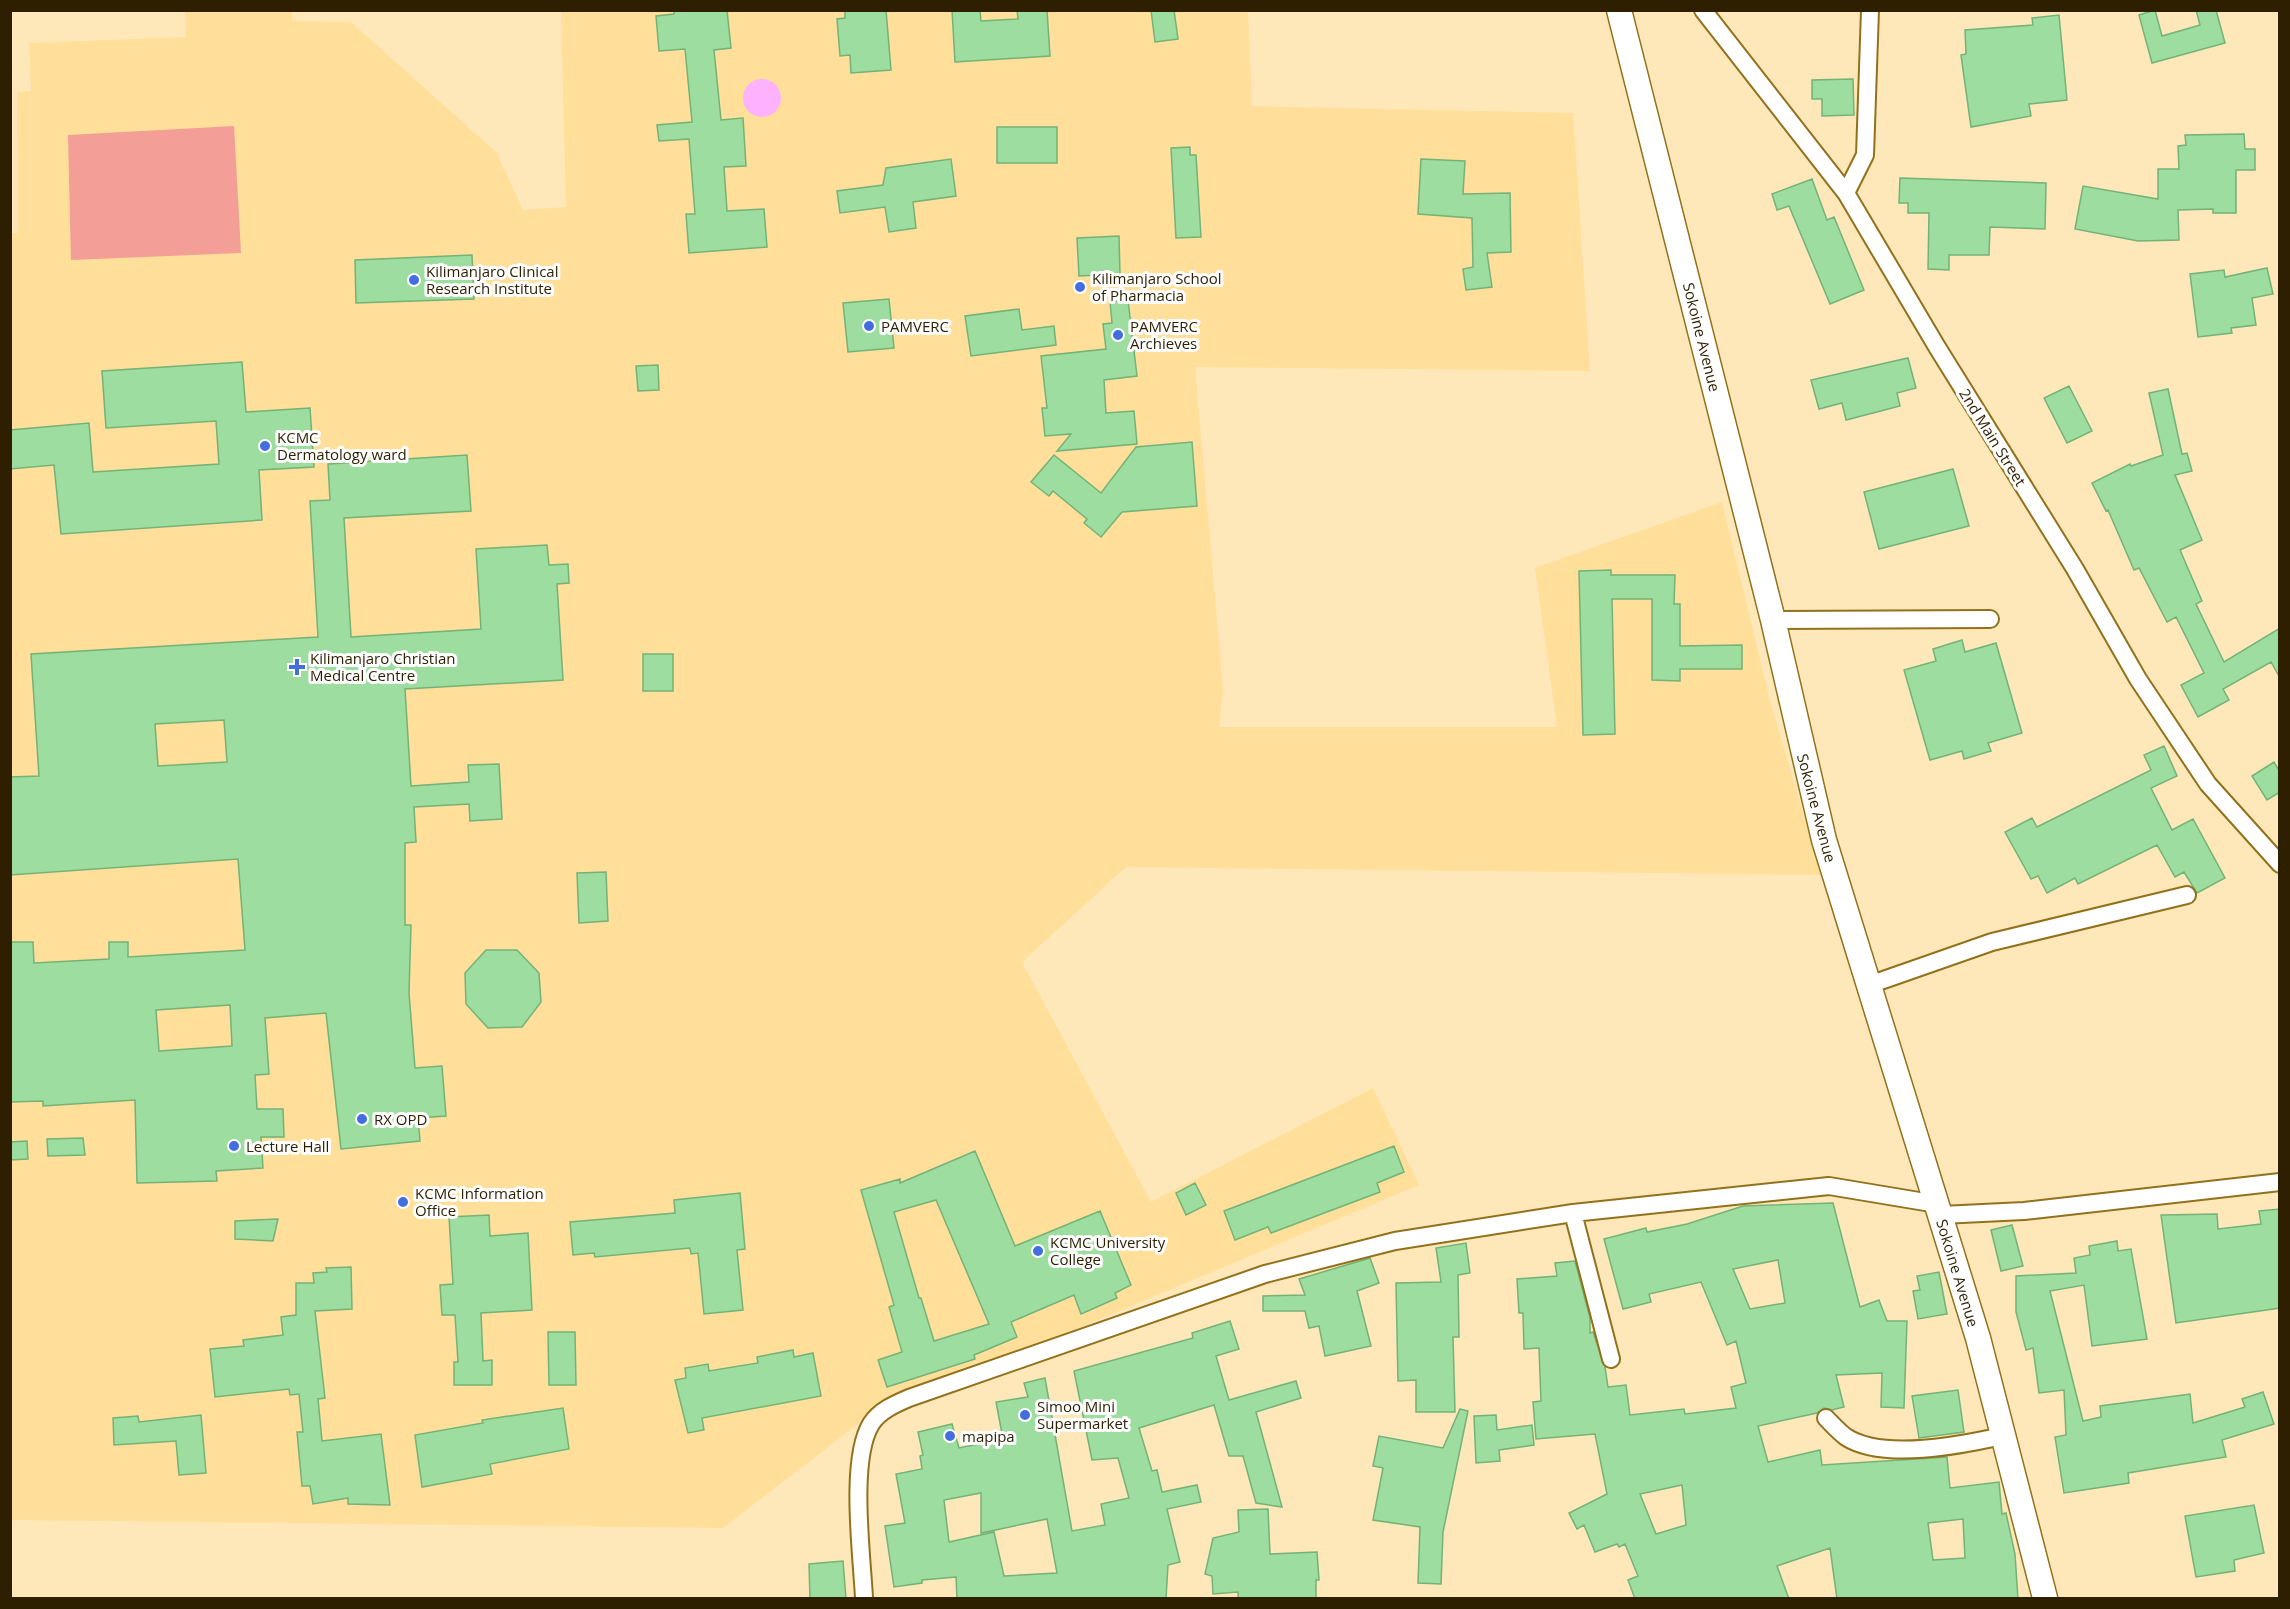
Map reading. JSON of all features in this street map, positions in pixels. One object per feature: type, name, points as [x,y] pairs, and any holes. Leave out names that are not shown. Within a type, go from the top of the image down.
[{"type":"street","name":"Sokoine Avenue","points":[[1619,10],[1773,620],[1824,840],[1978,1338],[2045,1599]]},
{"type":"street","name":"2nd Main Street","points":[[1703,10],[1846,194],[1937,348],[2075,569],[2151,699],[2208,784],[2280,864]]},
{"type":"street","points":[[1846,194],[1865,155],[1870,10]]},
{"type":"street","points":[[1773,620],[1989,619]]},
{"type":"street","points":[[1869,986],[1992,942],[2187,895]]},
{"type":"street","points":[[864,1599],[860,1455],[871,1423],[888,1408],[1265,1274],[1395,1241],[1574,1213],[1829,1185],[1939,1209],[2024,1210],[2280,1182]]},
{"type":"street","points":[[1574,1213],[1611,1359]]},
{"type":"street","points":[[1826,1418],[1846,1437],[1871,1446],[1943,1448],[2002,1436]]},
{"type":"shaded area","points":[[185,11],[292,11],[293,21],[351,22],[497,153],[523,210],[566,207],[561,11],[1248,11],[1252,106],[1573,113],[1590,371],[1195,367],[1223,689],[1219,727],[1557,727],[1535,568],[1722,502],[1769,697],[1821,875],[1126,867],[1022,962],[1151,1202],[1373,1088],[1419,1185],[1074,1330],[879,1408],[723,1528],[11,1520],[10,233],[18,233],[17,92],[31,91],[29,43],[186,37]]},
{"type":"shaded area","points":[[762,79],[776,84],[781,98],[776,112],[762,117],[748,112],[743,98],[748,84]]},
{"type":"shaded area","points":[[234,126],[241,253],[71,260],[68,135]]},
{"type":"building","points":[[674,10],[727,10],[731,48],[714,50],[721,120],[743,118],[746,166],[724,167],[727,211],[764,209],[767,247],[689,253],[686,214],[695,214],[689,139],[659,141],[657,125],[692,122],[685,49],[659,51],[656,16],[674,14]]},
{"type":"building","points":[[845,10],[886,10],[891,70],[851,73],[850,55],[840,56],[837,19],[845,18]]},
{"type":"building","points":[[952,10],[980,10],[981,21],[1018,19],[1017,10],[1047,10],[1050,56],[955,62]]},
{"type":"building","points":[[1151,10],[1174,10],[1178,39],[1155,42]]},
{"type":"building","points":[[2155,10],[2162,36],[2200,25],[2196,10],[2216,10],[2225,43],[2152,63],[2139,15]]},
{"type":"building","points":[[2059,15],[2067,100],[2029,104],[2031,116],[1971,127],[1961,55],[1966,54],[1965,30],[2033,25],[2032,18]]},
{"type":"building","points":[[1853,79],[1854,115],[1822,116],[1822,99],[1812,99],[1812,80]]},
{"type":"building","points":[[997,127],[1057,127],[1057,163],[997,163]]},
{"type":"building","points":[[2244,134],[2245,149],[2255,149],[2255,170],[2236,170],[2236,213],[2213,213],[2213,209],[2178,210],[2179,240],[2138,241],[2075,229],[2083,186],[2158,199],[2158,169],[2179,169],[2178,146],[2186,145],[2185,135]]},
{"type":"building","points":[[1190,147],[1190,155],[1196,155],[1201,237],[1176,238],[1171,148]]},
{"type":"building","points":[[951,159],[956,196],[913,202],[916,228],[889,232],[885,207],[840,213],[837,191],[883,185],[886,168]]},
{"type":"building","points":[[1421,159],[1465,161],[1463,194],[1510,193],[1511,252],[1487,253],[1492,287],[1466,290],[1463,269],[1473,267],[1472,218],[1418,214]]},
{"type":"building","points":[[1900,178],[2046,183],[2045,229],[1990,227],[1989,255],[1949,255],[1949,270],[1928,269],[1929,213],[1908,213],[1908,203],[1899,203]]},
{"type":"building","points":[[1812,179],[1827,220],[1834,217],[1864,290],[1830,304],[1789,206],[1777,210],[1772,194]]},
{"type":"building","points":[[1119,236],[1120,274],[1079,276],[1077,238]]},
{"type":"building","name":"Kilimanjaro Clinical Research Institute","points":[[472,255],[474,299],[356,303],[355,260]]},
{"type":"building","points":[[2267,268],[2273,294],[2252,298],[2256,325],[2231,328],[2232,333],[2198,337],[2190,274],[2224,270],[2225,277]]},
{"type":"building","name":"PAMVERC","points":[[889,299],[894,348],[848,352],[843,303]]},
{"type":"building","points":[[1128,300],[1137,376],[1104,380],[1106,413],[1134,411],[1137,444],[1057,451],[1071,434],[1045,436],[1042,408],[1047,408],[1041,356],[1106,349],[1103,324],[1112,323],[1110,302]]},
{"type":"building","name":"PAMVERC","points":[[1019,309],[1022,330],[1054,326],[1056,345],[971,356],[965,316]]},
{"type":"building","points":[[1908,358],[1916,388],[1897,393],[1900,406],[1846,420],[1842,403],[1819,409],[1811,380]]},
{"type":"building","name":"KCMC Dermatology ward","points":[[242,362],[246,412],[310,408],[314,467],[259,470],[262,520],[61,534],[54,465],[10,469],[10,430],[89,423],[93,472],[219,464],[216,421],[106,428],[102,371]]},
{"type":"building","points":[[658,365],[659,390],[638,391],[636,366]]},
{"type":"building","points":[[2069,386],[2092,431],[2067,443],[2044,398]]},
{"type":"building","points":[[2168,389],[2182,454],[2187,453],[2192,471],[2175,475],[2202,540],[2180,550],[2202,601],[2196,604],[2224,662],[2280,628],[2280,678],[2271,662],[2223,689],[2229,700],[2198,717],[2181,685],[2204,673],[2176,617],[2167,622],[2139,568],[2134,570],[2108,510],[2106,511],[2092,483],[2130,464],[2131,466],[2163,455],[2149,393]]},
{"type":"building","points":[[1192,442],[1197,506],[1122,512],[1101,537],[1084,523],[1087,519],[1053,491],[1049,496],[1031,482],[1054,455],[1101,493],[1136,447]]},
{"type":"building","points":[[467,455],[471,511],[344,518],[351,637],[481,629],[476,549],[547,545],[549,565],[568,564],[569,583],[557,584],[563,680],[405,689],[411,786],[469,782],[468,765],[499,764],[502,819],[470,821],[469,804],[414,807],[416,842],[405,843],[405,925],[411,925],[409,993],[415,1068],[442,1066],[446,1116],[418,1118],[420,1141],[341,1149],[326,1013],[265,1018],[269,1074],[255,1075],[257,1109],[283,1109],[284,1137],[261,1137],[263,1168],[216,1171],[217,1181],[137,1183],[135,1100],[43,1106],[43,1101],[10,1102],[11,942],[33,942],[34,963],[109,959],[109,942],[128,942],[128,957],[245,950],[238,859],[10,875],[10,777],[39,776],[31,654],[318,637],[310,501],[330,500],[328,464]],"holes":[[[224,720],[227,762],[158,766],[155,724]],[[230,1005],[232,1046],[159,1051],[156,1010]]]},
{"type":"building","points":[[1953,469],[1969,526],[1879,549],[1864,492]]},
{"type":"building","points":[[1611,570],[1611,575],[1675,575],[1674,604],[1680,604],[1680,646],[1742,645],[1742,669],[1680,669],[1680,681],[1652,680],[1652,599],[1612,599],[1615,734],[1583,735],[1579,571]]},
{"type":"building","points":[[1962,640],[1965,652],[1996,643],[2022,733],[1988,743],[1991,751],[1964,759],[1962,751],[1930,760],[1904,670],[1936,661],[1933,649]]},
{"type":"building","points":[[643,654],[673,654],[673,691],[643,691]]},
{"type":"building","points":[[2164,746],[2177,776],[2151,788],[2172,830],[2193,819],[2225,878],[2197,893],[2184,872],[2175,877],[2157,845],[2078,884],[2075,878],[2047,893],[2038,876],[2031,879],[2005,832],[2032,818],[2037,827],[2151,770],[2144,755]]},
{"type":"building","points":[[2274,762],[2280,772],[2280,792],[2267,800],[2252,776]]},
{"type":"building","points":[[606,872],[608,921],[579,923],[577,873]]},
{"type":"building","points":[[486,950],[517,950],[539,973],[541,1002],[522,1027],[488,1028],[466,1004],[465,973]]},
{"type":"building","points":[[83,1138],[85,1155],[48,1156],[47,1139]]},
{"type":"building","points":[[27,1141],[28,1159],[10,1160],[10,1142]]},
{"type":"building","points":[[1394,1146],[1404,1172],[1377,1183],[1380,1192],[1271,1233],[1268,1227],[1235,1240],[1224,1211]]},
{"type":"building","points":[[975,1151],[1015,1246],[1100,1211],[1131,1285],[1115,1293],[1117,1298],[1081,1314],[1074,1295],[1011,1322],[1017,1337],[974,1355],[975,1359],[887,1387],[878,1360],[902,1352],[889,1307],[894,1305],[861,1190],[900,1179],[900,1183]],"holes":[[[936,1200],[989,1324],[934,1341],[894,1212]]]},
{"type":"building","points":[[1195,1183],[1206,1205],[1186,1215],[1176,1193]]},
{"type":"building","points":[[740,1193],[745,1249],[737,1250],[743,1310],[704,1314],[698,1253],[691,1254],[690,1248],[595,1257],[594,1253],[573,1255],[570,1222],[675,1213],[674,1200]]},
{"type":"building","points":[[1833,1203],[1860,1307],[1879,1300],[1887,1321],[1907,1321],[1904,1408],[1881,1407],[1882,1373],[1836,1375],[1844,1407],[1832,1410],[1824,1408],[1817,1413],[1758,1426],[1768,1462],[1820,1450],[1822,1465],[1947,1457],[1950,1488],[1999,1482],[2002,1514],[2006,1513],[2015,1554],[2018,1599],[1837,1599],[1830,1548],[1777,1566],[1789,1599],[1635,1599],[1628,1580],[1638,1576],[1625,1544],[1619,1547],[1617,1544],[1595,1552],[1584,1525],[1577,1529],[1569,1513],[1607,1494],[1595,1434],[1536,1439],[1533,1402],[1541,1401],[1539,1348],[1524,1349],[1523,1313],[1519,1313],[1517,1279],[1557,1276],[1555,1263],[1575,1261],[1590,1318],[1590,1333],[1593,1332],[1605,1367],[1608,1387],[1626,1385],[1630,1415],[1684,1409],[1685,1414],[1736,1408],[1731,1387],[1746,1383],[1736,1341],[1727,1345],[1701,1282],[1649,1294],[1651,1302],[1623,1309],[1604,1239],[1646,1228],[1647,1232],[1687,1224],[1743,1206]],"holes":[[[1778,1260],[1785,1303],[1750,1309],[1733,1269]],[[1682,1485],[1686,1525],[1656,1534],[1640,1494]],[[1963,1519],[1965,1558],[1933,1560],[1928,1523]]]},
{"type":"building","points":[[2280,1209],[2280,1308],[2176,1323],[2161,1215],[2217,1214],[2218,1229],[2261,1224],[2259,1211]]},
{"type":"building","points":[[489,1215],[490,1236],[528,1233],[532,1310],[481,1313],[483,1361],[492,1360],[492,1385],[454,1385],[454,1362],[458,1362],[455,1315],[442,1315],[440,1285],[453,1284],[449,1217]]},
{"type":"building","points":[[278,1219],[273,1241],[235,1239],[235,1221]]},
{"type":"building","points":[[2012,1225],[2023,1266],[2001,1271],[1991,1230]]},
{"type":"building","points":[[2117,1241],[2118,1251],[2131,1249],[2147,1339],[2092,1346],[2084,1285],[2050,1291],[2083,1421],[2101,1417],[2100,1406],[2190,1394],[2193,1423],[2245,1407],[2242,1399],[2263,1392],[2274,1424],[2222,1440],[2226,1457],[2128,1473],[2129,1483],[2064,1493],[2055,1437],[2066,1435],[2064,1390],[2039,1393],[2033,1348],[2026,1350],[2016,1312],[2016,1276],[2076,1273],[2074,1258],[2090,1255],[2089,1246]]},
{"type":"building","points":[[1466,1243],[1470,1273],[1458,1275],[1459,1337],[1453,1337],[1455,1412],[1416,1412],[1416,1380],[1398,1381],[1396,1283],[1441,1282],[1436,1248]]},
{"type":"building","points":[[1370,1258],[1379,1283],[1357,1291],[1371,1346],[1325,1356],[1319,1326],[1309,1328],[1305,1311],[1263,1311],[1263,1296],[1305,1295],[1299,1279]]},
{"type":"building","points":[[351,1267],[352,1309],[315,1311],[325,1398],[318,1399],[322,1441],[381,1434],[390,1505],[348,1504],[348,1498],[313,1504],[310,1486],[302,1486],[297,1432],[303,1432],[299,1394],[290,1395],[289,1389],[215,1397],[210,1349],[244,1346],[243,1340],[283,1335],[281,1317],[296,1315],[296,1283],[314,1283],[313,1273],[327,1272],[326,1268]]},
{"type":"building","points":[[1939,1272],[1947,1314],[1918,1319],[1913,1291],[1920,1290],[1917,1276]]},
{"type":"building","points":[[1230,1321],[1239,1349],[1216,1356],[1229,1400],[1296,1381],[1301,1398],[1256,1412],[1282,1507],[1256,1503],[1243,1456],[1229,1456],[1214,1405],[1139,1428],[1152,1471],[1157,1470],[1162,1492],[1197,1485],[1201,1502],[1167,1509],[1180,1562],[1168,1565],[1166,1599],[957,1599],[956,1577],[922,1580],[922,1583],[894,1587],[885,1526],[905,1523],[896,1474],[922,1469],[920,1456],[923,1455],[918,1432],[952,1424],[959,1448],[1003,1439],[996,1402],[1028,1397],[1024,1383],[1045,1378],[1072,1531],[1105,1525],[1101,1504],[1129,1498],[1118,1458],[1092,1460],[1074,1371],[1193,1338],[1192,1333]],"holes":[[[981,1493],[981,1533],[1047,1519],[1057,1573],[1004,1576],[994,1532],[949,1542],[944,1500]]]},
{"type":"building","points":[[548,1332],[575,1332],[576,1385],[549,1385]]},
{"type":"building","points":[[793,1350],[794,1357],[813,1353],[821,1396],[702,1418],[704,1430],[688,1433],[675,1380],[686,1378],[685,1368],[708,1364],[709,1371],[758,1363],[757,1357]]},
{"type":"building","points":[[1958,1390],[1964,1432],[1919,1438],[1912,1396]]},
{"type":"building","points":[[563,1408],[569,1449],[490,1464],[492,1474],[422,1487],[415,1435],[483,1423],[482,1420]]},
{"type":"building","points":[[1460,1409],[1468,1411],[1443,1532],[1441,1584],[1418,1583],[1420,1527],[1373,1520],[1383,1468],[1373,1466],[1379,1436],[1443,1448]]},
{"type":"building","points":[[201,1415],[206,1473],[179,1475],[176,1441],[114,1445],[113,1418],[138,1416],[139,1422]]},
{"type":"building","points":[[1496,1415],[1497,1430],[1532,1425],[1534,1445],[1499,1450],[1500,1461],[1476,1463],[1474,1416]]},
{"type":"building","points":[[2254,1505],[2264,1553],[2234,1560],[2235,1571],[2196,1577],[2185,1516]]},
{"type":"building","points":[[1268,1509],[1270,1554],[1317,1552],[1319,1580],[1316,1580],[1316,1599],[1238,1599],[1238,1592],[1213,1594],[1212,1576],[1205,1574],[1213,1538],[1239,1532],[1238,1510]]},
{"type":"building","points":[[843,1561],[846,1599],[810,1599],[809,1564]]},
{"type":"place","name":"Kilimanjaro Clinical Research Institute","points":[[414,280]]},
{"type":"place","name":"Kilimanjaro School of Pharmacia","points":[[1080,287]]},
{"type":"place","name":"PAMVERC","points":[[869,326]]},
{"type":"place","name":"PAMVERC Archieves","points":[[1118,335]]},
{"type":"place","name":"KCMC Dermatology ward","points":[[265,446]]},
{"type":"place","name":"Kilimanjaro Christian Medical Centre","points":[[297,667]]},
{"type":"place","name":"RX OPD","points":[[362,1119]]},
{"type":"place","name":"Lecture Hall","points":[[234,1146]]},
{"type":"place","name":"KCMC Information Office","points":[[403,1202]]},
{"type":"place","name":"KCMC University College","points":[[1038,1251]]},
{"type":"place","name":"Simoo Mini Supermarket","points":[[1025,1415]]},
{"type":"place","name":"mapipa","points":[[950,1436]]}]
